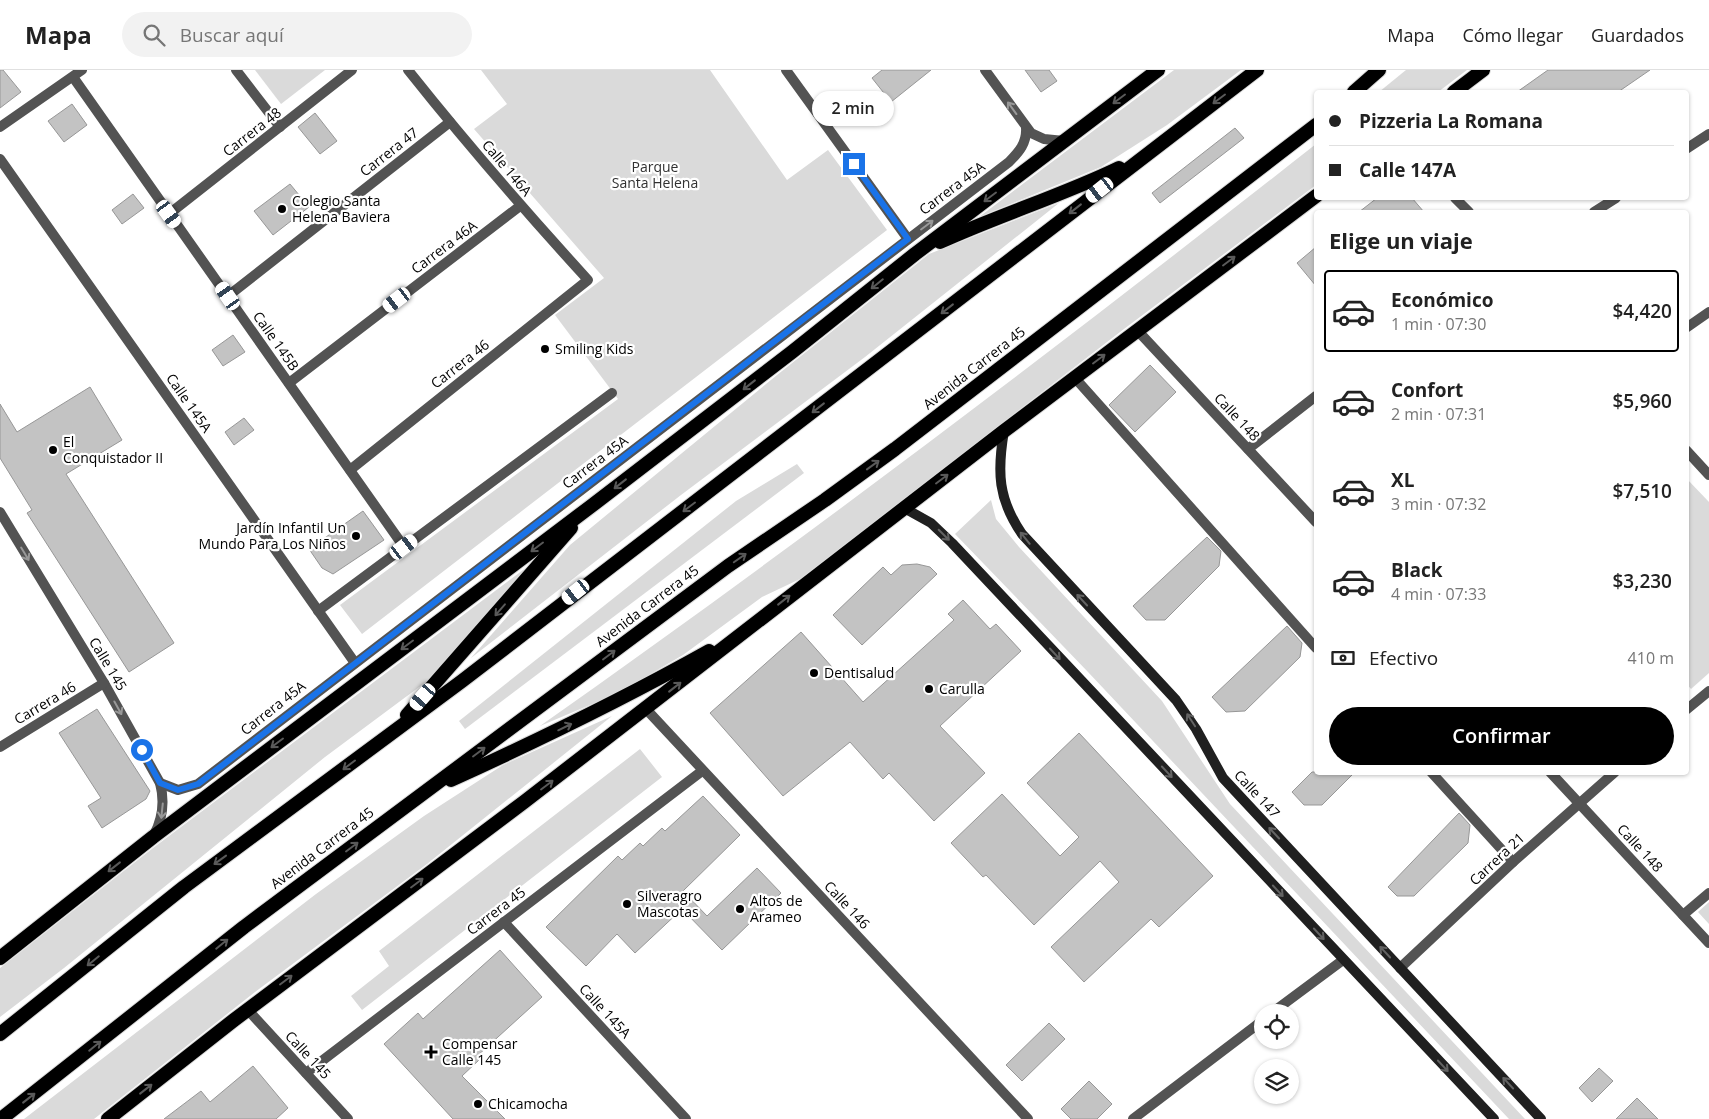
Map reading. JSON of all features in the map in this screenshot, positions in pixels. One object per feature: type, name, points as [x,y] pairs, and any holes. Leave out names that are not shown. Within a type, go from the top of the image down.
[{"type":"highway","points":[[0,958],[153,837],[590,507],[792,352],[915,254],[1158,70]]},
{"type":"highway","points":[[0,1034],[184,887],[462,681],[1257,70]]},
{"type":"highway","points":[[1356,90],[1379,70]]},
{"type":"highway","points":[[1457,90],[1484,70]]},
{"type":"highway","name":"Avenida Carrera 45","points":[[1,1119],[244,927],[728,566],[825,500],[895,449],[1314,127]]},
{"type":"highway","points":[[915,254],[1006,213],[1093,181],[1141,158]]},
{"type":"highway","points":[[108,1119],[247,1009],[524,802],[1004,431],[1314,197]]},
{"type":"highway","points":[[388,736],[590,507]]},
{"type":"highway","points":[[426,792],[568,726],[642,688],[746,630]]},
{"type":"main road","name":"Calle 147","points":[[1004,431],[1000,462],[1002,489],[1012,520],[1022,534],[1176,700],[1196,729],[1223,778],[1541,1119]]},
{"type":"main road","points":[[904,508],[931,524],[945,537],[1494,1119]]},
{"type":"street","points":[[0,127],[82,70]]},
{"type":"street","points":[[236,70],[280,127]]},
{"type":"street","name":"Carrera 48","points":[[169,214],[352,70]]},
{"type":"street","name":"Calle 146A","points":[[408,70],[520,206],[588,280]]},
{"type":"street","points":[[786,70],[908,239]]},
{"type":"street","points":[[985,70],[1031,133],[1044,139],[1064,141]]},
{"type":"street","name":"Calle 145B","points":[[73,77],[404,547]]},
{"type":"street","name":"Carrera 47","points":[[228,296],[450,122]]},
{"type":"street","name":"Carrera 45A","points":[[160,783],[178,790],[198,784],[1015,156],[1027,136],[1026,128]]},
{"type":"street","points":[[1689,147],[1709,134]]},
{"type":"street","name":"Calle 145A","points":[[0,159],[355,663]]},
{"type":"street","points":[[1457,200],[1467,210]]},
{"type":"street","points":[[1597,210],[1613,200]]},
{"type":"street","name":"Carrera 46A","points":[[289,383],[520,206]]},
{"type":"street","name":"Carrera 46","points":[[350,470],[588,280]]},
{"type":"street","points":[[1689,326],[1709,312]]},
{"type":"street","name":"Calle 148","points":[[1137,330],[1314,520]]},
{"type":"street","points":[[1075,378],[1314,646]]},
{"type":"street","points":[[318,611],[612,393]]},
{"type":"street","points":[[1248,449],[1314,398]]},
{"type":"street","points":[[1689,453],[1709,475]]},
{"type":"street","name":"Calle 145","points":[[0,512],[104,683],[160,783],[163,812],[153,837]]},
{"type":"street","name":"Carrera 46","points":[[0,747],[104,683]]},
{"type":"street","points":[[1689,705],[1709,691]]},
{"type":"street","name":"Calle 146","points":[[646,709],[1028,1119]]},
{"type":"street","name":"Carrera 45","points":[[306,1073],[702,771]]},
{"type":"street","points":[[1434,775],[1513,862]]},
{"type":"street","name":"Calle 148","points":[[1553,775],[1709,943]]},
{"type":"street","name":"Carrera 21","points":[[1400,968],[1513,862],[1612,775]]},
{"type":"street","points":[[1683,915],[1709,893]]},
{"type":"street","name":"Calle 145A","points":[[504,922],[686,1119]]},
{"type":"street","points":[[1284,1004],[1343,960]]},
{"type":"street","name":"Calle 145","points":[[247,1009],[348,1119]]},
{"type":"street","points":[[1133,1119],[1254,1027]]},
{"type":"green space","points":[[255,70],[325,70],[281,104]]},
{"type":"green space","name":"Parque Santa Helena","points":[[481,70],[710,70],[787,180],[828,150],[887,230],[362,634],[340,605],[618,399],[555,315],[604,278],[474,129],[507,104]]},
{"type":"green space","points":[[1174,70],[1241,70],[1167,125],[1101,167],[979,217]]},
{"type":"green space","points":[[1406,70],[1467,70],[1441,90],[1381,90]]},
{"type":"green space","points":[[1314,146],[1314,186],[1124,329],[800,579],[762,597],[683,655],[616,694],[540,726],[835,513],[1125,293]]},
{"type":"green space","points":[[1059,203],[865,357],[681,495],[471,658],[570,545],[777,375],[929,254]]},
{"type":"green space","points":[[797,464],[804,473],[465,729],[459,721],[736,501]]},
{"type":"green space","points":[[1689,481],[1709,502],[1709,673],[1691,689],[1689,687]]},
{"type":"green space","points":[[991,500],[996,519],[1019,547],[1162,701],[1230,804],[1525,1119],[1509,1119],[1088,672],[955,534]]},
{"type":"green space","points":[[527,567],[438,673],[325,757],[64,968],[0,1017],[0,968],[153,848]]},
{"type":"green space","points":[[612,716],[427,864],[255,992],[94,1119],[24,1119],[316,894],[424,816],[503,765]]},
{"type":"green space","points":[[640,749],[662,777],[362,1010],[351,996],[389,966],[379,951]]},
{"type":"green space","points":[[1709,902],[1709,924],[1698,912]]},
{"type":"building","points":[[0,70],[3,70],[21,92],[0,108]]},
{"type":"building","points":[[882,70],[931,70],[891,102],[872,78]]},
{"type":"building","points":[[1025,70],[1049,70],[1057,81],[1041,92]]},
{"type":"building","points":[[1548,70],[1650,70],[1621,90],[1520,90]]},
{"type":"building","points":[[72,104],[87,125],[64,142],[48,121]]},
{"type":"building","points":[[315,113],[337,141],[320,154],[298,127]]},
{"type":"building","points":[[1235,128],[1244,138],[1160,203],[1152,193]]},
{"type":"building","name":"Colegio Santa Helena Baviera","points":[[290,184],[309,207],[273,235],[254,211]]},
{"type":"building","points":[[133,194],[144,208],[122,224],[112,210]]},
{"type":"building","points":[[1374,200],[1414,200],[1422,210],[1362,210]]},
{"type":"building","points":[[1314,249],[1314,284],[1297,263]]},
{"type":"building","points":[[233,335],[245,352],[223,366],[212,350]]},
{"type":"building","points":[[1150,365],[1176,392],[1135,432],[1109,405]]},
{"type":"building","points":[[90,387],[122,440],[66,474],[174,643],[129,672],[27,513],[32,510],[0,458],[0,404],[17,432]]},
{"type":"building","points":[[244,418],[254,430],[234,445],[225,432]]},
{"type":"building","name":"Jardín Infantil Un Mundo Para Los Niños","points":[[363,511],[384,540],[333,574],[322,568],[309,549]]},
{"type":"building","points":[[1207,537],[1221,551],[1219,566],[1165,620],[1146,620],[1133,606]]},
{"type":"building","points":[[917,564],[930,567],[937,574],[862,645],[833,615],[883,567],[891,575],[902,565]]},
{"type":"building","points":[[963,600],[990,629],[996,624],[1021,651],[940,726],[985,773],[934,821],[889,773],[883,779],[850,742],[783,796],[710,713],[801,632],[863,702],[954,620],[948,614]]},
{"type":"building","points":[[1287,626],[1302,643],[1300,657],[1245,711],[1226,712],[1212,697]]},
{"type":"building","points":[[97,709],[150,791],[146,799],[102,828],[88,806],[101,798],[59,733]]},
{"type":"building","points":[[1079,733],[1213,876],[1159,927],[1151,919],[1084,982],[1051,947],[1119,882],[1100,861],[1034,925],[986,875],[983,877],[951,843],[1002,794],[1060,856],[1079,837],[1027,783]]},
{"type":"building","points":[[1312,772],[1314,772],[1314,775],[1352,775],[1322,805],[1304,805],[1292,792]]},
{"type":"building","points":[[703,796],[740,835],[683,891],[707,916],[757,868],[781,893],[722,950],[682,909],[635,953],[617,934],[586,966],[546,927],[618,856],[622,860],[640,843],[643,846],[662,828],[665,831]]},
{"type":"building","points":[[1459,813],[1470,825],[1468,843],[1414,896],[1397,896],[1388,887]]},
{"type":"building","points":[[500,950],[542,997],[476,1057],[479,1060],[462,1076],[505,1119],[453,1119],[384,1044],[418,1013],[423,1019]]},
{"type":"building","points":[[1049,1023],[1065,1039],[1022,1081],[1006,1065]]},
{"type":"building","points":[[253,1066],[288,1108],[276,1119],[164,1119],[201,1091],[210,1102]]},
{"type":"building","points":[[1599,1068],[1613,1081],[1592,1102],[1579,1088]]},
{"type":"building","points":[[1089,1081],[1112,1104],[1097,1119],[1071,1119],[1061,1109]]},
{"type":"building","points":[[1637,1098],[1658,1119],[1616,1119]]},
{"type":"place","name":"Colegio Santa Helena Baviera","points":[[282,209]]},
{"type":"place","name":"Smiling Kids","points":[[545,349]]},
{"type":"place","name":"El Conquistador II","points":[[53,450]]},
{"type":"place","name":"Jardín Infantil Un Mundo Para Los Niños","points":[[356,536]]},
{"type":"place","name":"Dentisalud","points":[[814,673]]},
{"type":"place","name":"Carulla","points":[[929,689]]},
{"type":"place","name":"Silveragro Mascotas","points":[[627,904]]},
{"type":"place","name":"Altos de Arameo","points":[[740,909]]},
{"type":"place","name":"Compensar Calle 145","points":[[431,1052]]},
{"type":"place","name":"Chicamocha","points":[[478,1104]]},
{"type":"route","points":[[142,750],[160,783],[178,790],[198,784],[908,239],[854,164]]}]
